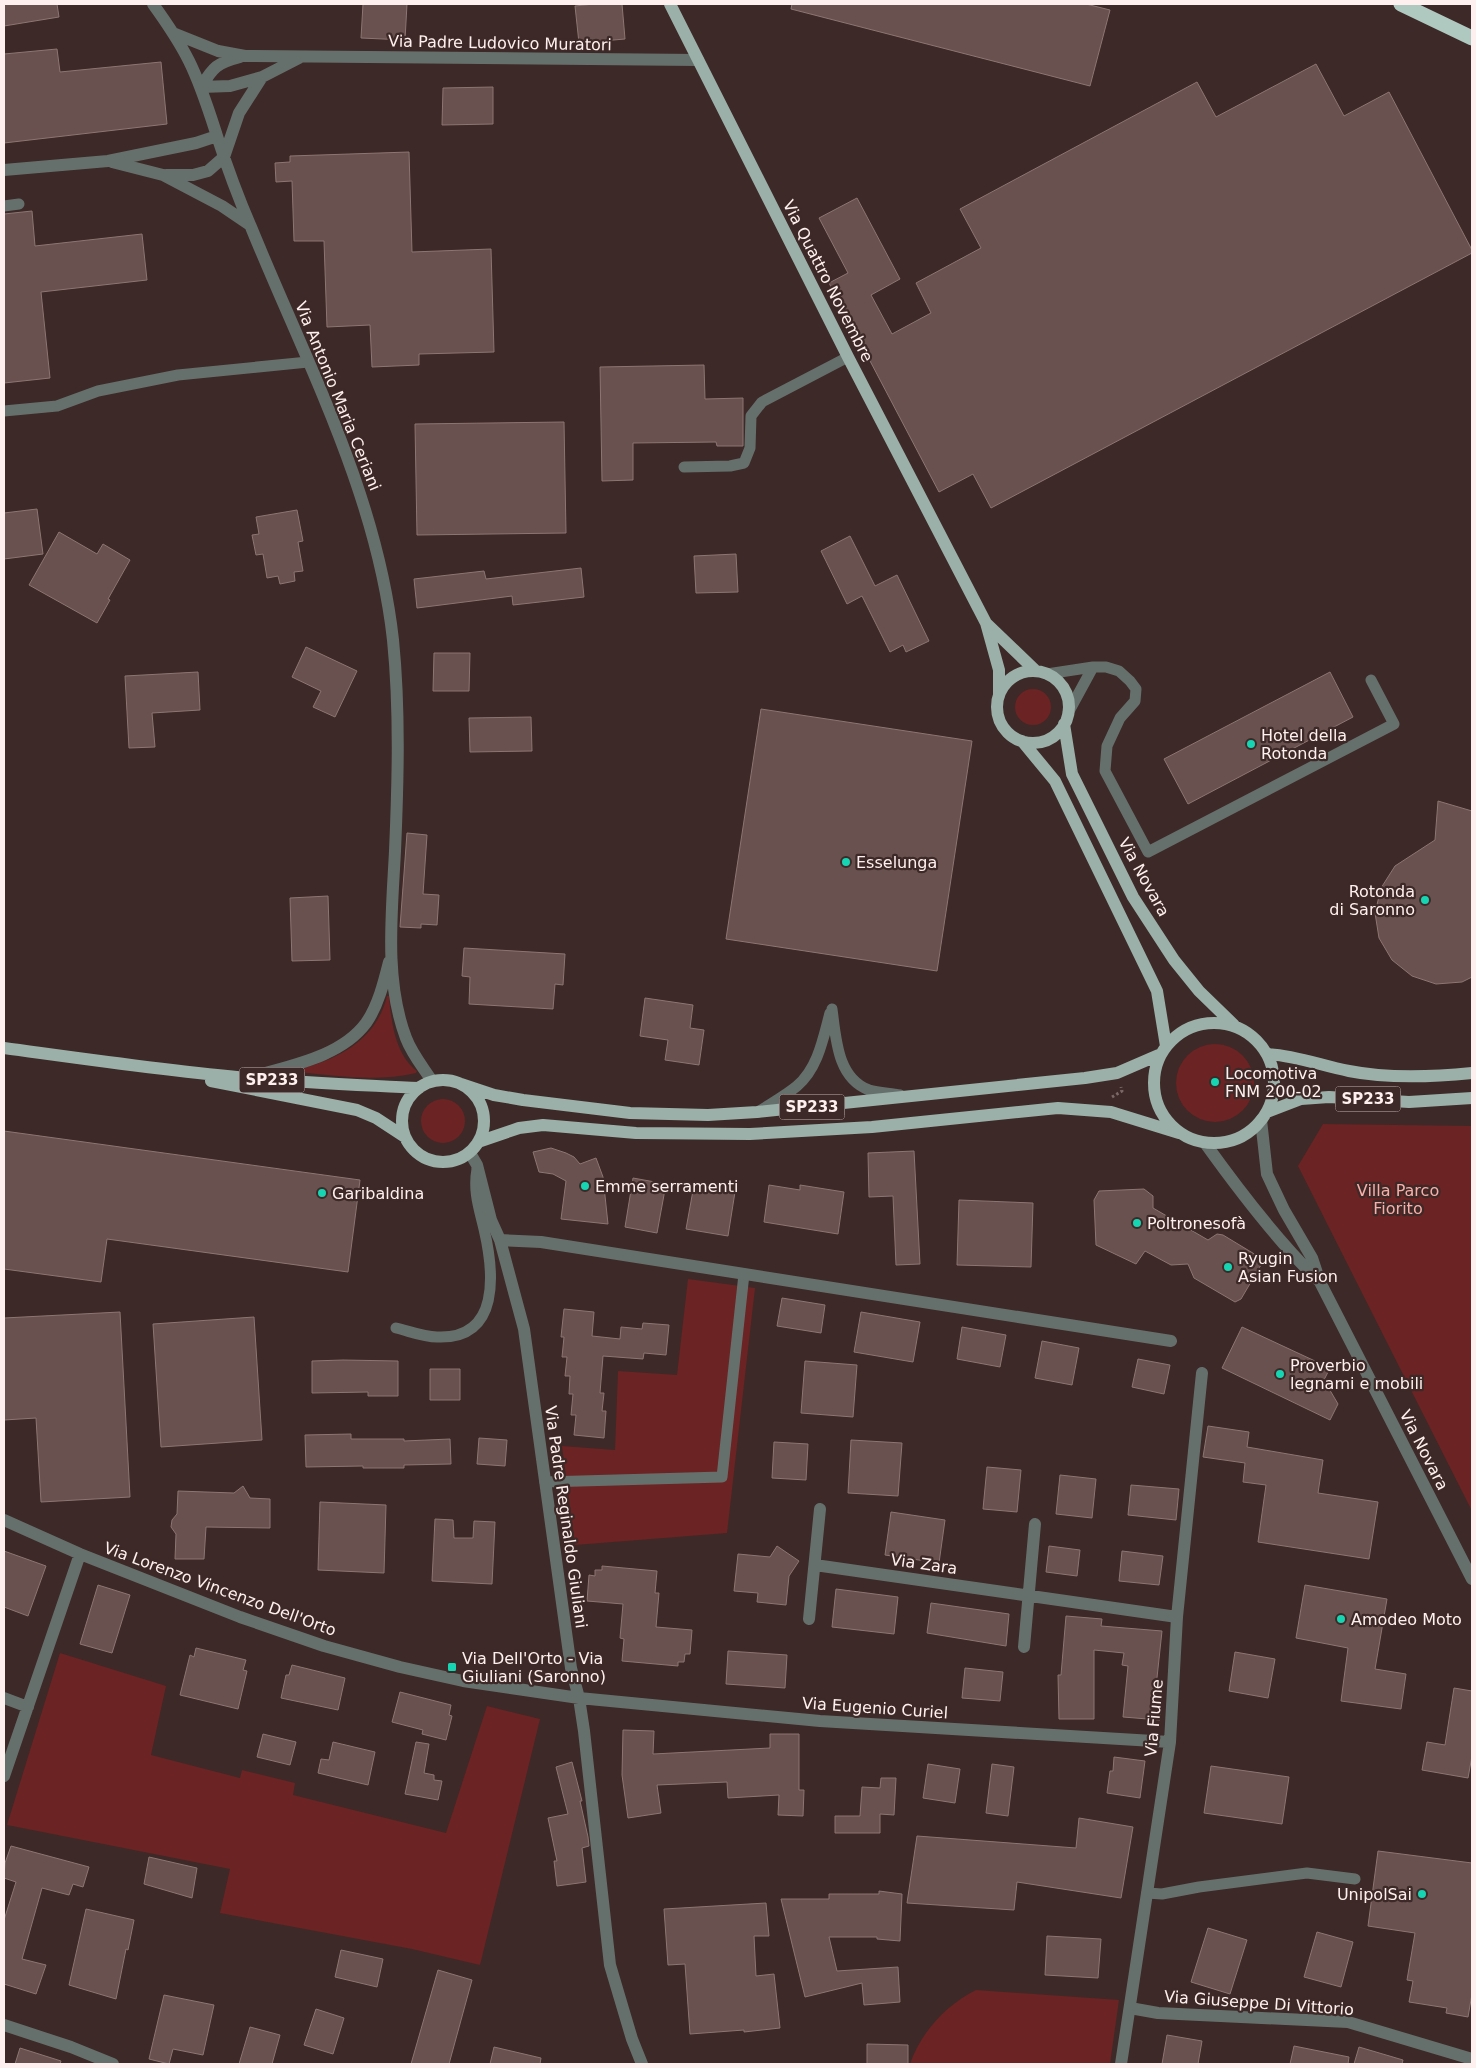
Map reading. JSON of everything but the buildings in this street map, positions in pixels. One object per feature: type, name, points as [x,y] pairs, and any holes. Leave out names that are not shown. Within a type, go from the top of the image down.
[{"type":"highway","points":[[1402,4],[1472,38]]},
{"type":"main road","name":"Via Quattro Novembre","points":[[670,4],[958,572]]},
{"type":"main road","name":"Via Novara","points":[[958,572],[986,623],[999,670],[997,708],[999,720],[1005,730],[1014,738],[1022,741],[1055,781],[1157,991],[1163,1050]]},
{"type":"main road","name":"Via Novara","points":[[986,623],[1042,672],[1057,680],[1065,690],[1068,701],[1066,718],[1072,774],[1133,897],[1174,960],[1199,991],[1234,1025]]},
{"type":"main road","points":[[998,696],[1004,685],[1013,677],[1024,672],[1042,672]]},
{"type":"main road","points":[[1022,741],[1036,743],[1048,740],[1057,733],[1066,718]]},
{"type":"main road","name":"SP233","points":[[470,1153],[447,1163],[434,1162],[422,1157],[412,1149],[405,1137],[402,1124],[403,1110],[409,1098],[419,1088],[432,1081],[452,1081],[494,1095],[630,1113],[708,1115],[757,1112],[914,1097],[1117,1073],[1163,1050],[1179,1033],[1196,1024],[1215,1022],[1234,1025],[1247,1032],[1258,1041],[1267,1054],[1274,1073],[1274,1093],[1264,1116]]},
{"type":"main road","name":"SP233","points":[[4,1048],[247,1078],[372,1087],[419,1088]]},
{"type":"main road","name":"SP233","points":[[1163,1050],[1154,1075],[1155,1097],[1164,1117],[1179,1133]]},
{"type":"main road","name":"SP233","points":[[1267,1054],[1285,1055],[1351,1071],[1388,1076],[1472,1073]]},
{"type":"main road","name":"SP233","points":[[125,1064],[357,1110],[376,1118],[405,1137]]},
{"type":"main road","points":[[461,1084],[472,1092],[480,1103],[484,1116],[483,1130],[478,1142],[470,1153]]},
{"type":"main road","name":"SP233","points":[[478,1142],[519,1128],[543,1125],[636,1133],[750,1134],[872,1127],[1058,1108],[1111,1112],[1205,1143],[1226,1142],[1246,1134],[1264,1116],[1302,1099],[1329,1097],[1409,1102],[1472,1098]]},
{"type":"street","name":"Via Antonio Maria Ceriani","points":[[153,4],[190,62],[201,87],[224,157],[250,225],[356,479],[375,542],[390,616],[396,673],[396,825],[390,957]]},
{"type":"street","name":"Via Padre Ludovico Muratori","points":[[173,33],[218,51],[244,56],[698,60]]},
{"type":"street","name":"Via Padre Ludovico Muratori","points":[[201,87],[221,61],[244,56]]},
{"type":"street","name":"Via Padre Ludovico Muratori","points":[[201,87],[230,86],[262,77],[302,56]]},
{"type":"street","name":"Via Padre Ludovico Muratori","points":[[224,157],[239,113],[262,77]]},
{"type":"street","points":[[4,170],[108,161],[217,136]]},
{"type":"street","points":[[108,161],[164,175],[193,175],[208,171],[224,157]]},
{"type":"street","points":[[164,175],[222,206],[250,225]]},
{"type":"street","points":[[247,1078],[321,1055],[352,1038],[366,1023],[373,1010],[390,957]]},
{"type":"street","points":[[390,957],[399,1014],[406,1038],[414,1056],[432,1081]]},
{"type":"street","name":"Via Novara","points":[[1264,1116],[1267,1174],[1472,1579]]},
{"type":"street","name":"Via Novara","points":[[1205,1143],[1232,1180],[1304,1267],[1320,1282]]},
{"type":"street","name":"Via Padre Reginaldo Giuliani","points":[[470,1153],[477,1165],[491,1220],[500,1240],[524,1329],[571,1668],[579,1698],[610,1965],[632,2039],[642,2064]]},
{"type":"street","points":[[500,1240],[541,1242],[1171,1342]]},
{"type":"street","name":"Via Fiume","points":[[1121,2064],[1170,1742],[1177,1617],[1202,1373]]},
{"type":"street","points":[[810,1619],[820,1509]]},
{"type":"street","name":"Via Lorenzo Vincenzo Dell'Orto","points":[[4,1520],[80,1554],[240,1617],[334,1649],[400,1667],[464,1681],[579,1698]]},
{"type":"street","points":[[1024,1647],[1035,1524]]},
{"type":"street","points":[[4,1776],[80,1554]]},
{"type":"street","name":"Via Zara","points":[[815,1565],[1177,1617]]},
{"type":"street","points":[[4,1698],[28,1707]]},
{"type":"street","name":"Via Eugenio Curiel","points":[[579,1698],[820,1721],[1170,1742]]},
{"type":"street","name":"Via Giuseppe Di Vittorio","points":[[1130,2008],[1158,2012],[1348,2022],[1472,2059]]},
{"type":"street","points":[[4,2025],[71,2047],[113,2064]]},
{"type":"lane","points":[[4,206],[19,204]]},
{"type":"lane","points":[[684,467],[730,466],[744,463],[750,448],[751,416],[762,402],[848,357]]},
{"type":"lane","points":[[4,411],[57,406],[98,391],[178,375],[308,362]]},
{"type":"lane","points":[[1066,718],[1093,667]]},
{"type":"lane","points":[[1042,672],[1106,667],[1119,671],[1136,689],[1135,702],[1120,718],[1107,746],[1105,771],[1148,852],[1394,724],[1371,680]]},
{"type":"lane","points":[[757,1112],[797,1086],[810,1071],[820,1051],[832,1009],[838,1049],[846,1074],[856,1083],[870,1090],[914,1097]]},
{"type":"lane","points":[[396,1328],[426,1336],[446,1337],[474,1328],[483,1315],[490,1298],[491,1281],[484,1229],[477,1204],[475,1180],[477,1165]]},
{"type":"lane","points":[[545,1482],[722,1477],[744,1274]]},
{"type":"lane","points":[[1147,1893],[1162,1894],[1199,1887],[1307,1873],[1355,1879]]},
{"type":"path","points":[[1111,1112],[1112,1095],[1122,1091],[1117,1073]]},
{"type":"green space","points":[[1033,689],[1040,690],[1046,694],[1050,700],[1050,714],[1046,720],[1040,724],[1033,725],[1026,724],[1020,720],[1016,714],[1015,707],[1016,700],[1020,694],[1026,690]]},
{"type":"green space","points":[[387,996],[389,996],[391,1016],[399,1047],[417,1071],[416,1073],[372,1078],[299,1072],[300,1069],[329,1059],[354,1045],[375,1024]]},
{"type":"green space","points":[[1215,1044],[1230,1047],[1243,1055],[1251,1068],[1254,1083],[1251,1098],[1243,1111],[1230,1119],[1215,1122],[1200,1119],[1187,1111],[1179,1098],[1176,1083],[1179,1068],[1187,1055],[1200,1047]]},
{"type":"green space","points":[[439,1099],[447,1099],[459,1105],[465,1121],[459,1137],[447,1143],[439,1143],[427,1137],[421,1125],[421,1117],[427,1105]]},
{"type":"green space","name":"Villa Parco Fiorito","points":[[1323,1124],[1472,1126],[1472,1511],[1298,1166]]},
{"type":"green space","points":[[688,1279],[755,1288],[727,1533],[575,1545],[562,1446],[615,1450],[618,1371],[677,1375]]},
{"type":"green space","points":[[60,1653],[166,1686],[151,1755],[240,1778],[242,1770],[295,1783],[293,1795],[446,1833],[487,1706],[540,1719],[480,1965],[412,1949],[220,1913],[230,1869],[7,1825]]},
{"type":"green space","points":[[976,1990],[1119,2000],[1110,2064],[910,2064],[921,2041],[936,2021],[955,2003]]},
{"type":"place","name":"Hotel della Rotonda","points":[[1251,744]]},
{"type":"place","name":"Esselunga","points":[[846,862]]},
{"type":"place","name":"Rotonda di Saronno","points":[[1425,900]]},
{"type":"place","name":"Locomotiva FNM 200-02","points":[[1215,1082]]},
{"type":"place","name":"Emme serramenti","points":[[585,1186]]},
{"type":"place","name":"Garibaldina","points":[[322,1193]]},
{"type":"place","name":"Poltronesofà","points":[[1137,1223]]},
{"type":"place","name":"Ryugin Asian Fusion","points":[[1228,1267]]},
{"type":"place","name":"Proverbio legnami e mobili","points":[[1280,1374]]},
{"type":"place","name":"Amodeo Moto","points":[[1341,1619]]},
{"type":"place","name":"Via Dell'Orto - Via Giuliani (Saronno)","points":[[452,1667]]},
{"type":"place","name":"UnipolSai","points":[[1422,1894]]}]
